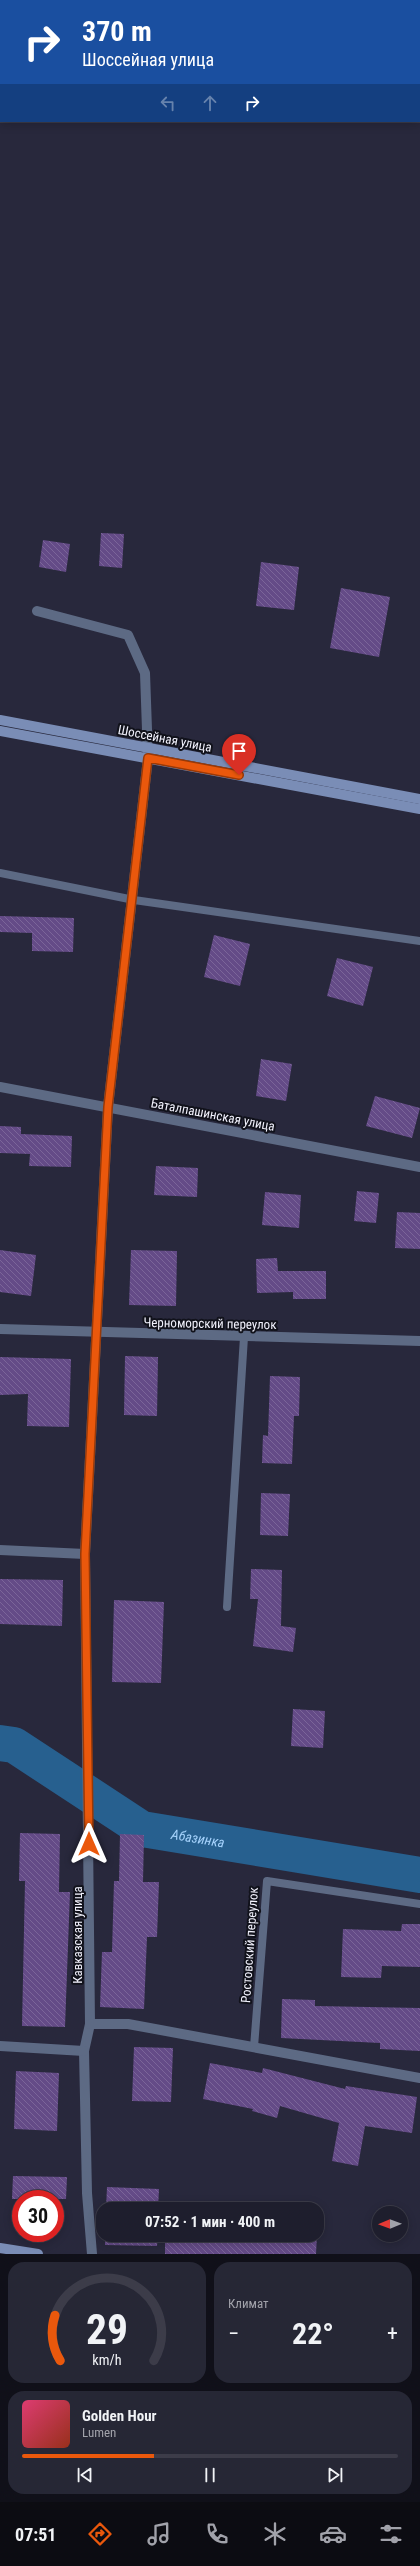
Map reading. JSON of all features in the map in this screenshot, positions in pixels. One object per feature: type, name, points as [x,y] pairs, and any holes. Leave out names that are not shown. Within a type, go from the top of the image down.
[{"type":"main road","name":"Шоссейная улица","points":[[0,720],[148,753],[420,809]]},
{"type":"main road","name":"Шоссейная улица","points":[[0,731],[148,753],[420,799]]},
{"type":"main road","points":[[0,2248],[38,2254]]},
{"type":"street","name":"Кавказская улица","points":[[37,611],[128,635],[146,672],[148,753],[134,900],[108,1107],[85,1554],[89,1814],[90,2024],[84,2051],[87,2193],[92,2254]]},
{"type":"street","name":"Баталпашинская улица","points":[[0,1087],[420,1168]]},
{"type":"street","name":"Черноморский переулок","points":[[0,1329],[97,1333],[420,1341]]},
{"type":"street","points":[[0,1550],[85,1554]]},
{"type":"street","points":[[90,2024],[128,2024],[420,2078]]},
{"type":"street","points":[[0,2046],[84,2051]]},
{"type":"lane","points":[[0,873],[134,900],[420,941]]},
{"type":"lane","points":[[226,1607],[244,1337]]},
{"type":"lane","name":"Ростовский переулок","points":[[254,2047],[267,1880],[420,1904]]},
{"type":"building","points":[[101,533],[124,534],[122,568],[99,566]]},
{"type":"building","points":[[43,540],[70,544],[66,572],[39,567]]},
{"type":"building","points":[[261,562],[299,567],[294,610],[256,606]]},
{"type":"building","points":[[341,588],[390,597],[379,657],[330,648]]},
{"type":"building","points":[[0,916],[74,918],[73,952],[32,951],[32,933],[0,932]]},
{"type":"building","points":[[214,935],[250,944],[240,986],[204,977]]},
{"type":"building","points":[[337,958],[373,967],[363,1006],[327,996]]},
{"type":"building","points":[[261,1059],[292,1064],[286,1101],[256,1096]]},
{"type":"building","points":[[375,1096],[420,1108],[412,1138],[366,1126]]},
{"type":"building","points":[[0,1126],[21,1127],[21,1134],[72,1136],[71,1167],[29,1166],[30,1154],[0,1153]]},
{"type":"building","points":[[156,1166],[198,1168],[197,1197],[154,1195]]},
{"type":"building","points":[[357,1191],[379,1193],[376,1223],[354,1221]]},
{"type":"building","points":[[265,1192],[301,1195],[299,1228],[262,1225]]},
{"type":"building","points":[[397,1212],[420,1213],[420,1249],[395,1248]]},
{"type":"building","points":[[0,1250],[36,1255],[31,1296],[0,1292]]},
{"type":"building","points":[[131,1250],[177,1251],[176,1306],[129,1305]]},
{"type":"building","points":[[277,1258],[278,1271],[326,1271],[326,1299],[293,1299],[293,1292],[257,1293],[256,1259]]},
{"type":"building","points":[[125,1356],[158,1357],[157,1416],[124,1415]]},
{"type":"building","points":[[0,1357],[71,1359],[69,1427],[27,1426],[28,1394],[0,1395]]},
{"type":"building","points":[[270,1376],[300,1377],[299,1416],[294,1416],[292,1464],[262,1463],[263,1435],[268,1436]]},
{"type":"building","points":[[261,1493],[290,1494],[288,1536],[260,1535]]},
{"type":"building","points":[[251,1569],[282,1570],[281,1626],[296,1628],[293,1652],[253,1646],[258,1599],[250,1599]]},
{"type":"building","points":[[0,1579],[63,1580],[62,1626],[0,1624]]},
{"type":"building","points":[[114,1600],[164,1602],[161,1683],[112,1682]]},
{"type":"building","points":[[293,1709],[325,1711],[323,1748],[291,1746]]},
{"type":"building","points":[[20,1833],[60,1834],[59,1892],[70,1892],[65,2027],[22,2026],[25,1881],[19,1881]]},
{"type":"building","points":[[120,1834],[144,1835],[143,1882],[159,1882],[157,1937],[147,1937],[144,2009],[100,2007],[102,1952],[112,1952],[114,1881],[119,1881]]},
{"type":"building","points":[[402,1924],[420,1924],[420,1967],[382,1966],[381,1978],[341,1977],[343,1929],[401,1931]]},
{"type":"building","points":[[282,1999],[315,2000],[315,2006],[420,2008],[420,2051],[380,2049],[380,2043],[281,2038]]},
{"type":"building","points":[[134,2047],[173,2048],[171,2102],[132,2101]]},
{"type":"building","points":[[210,2063],[262,2073],[263,2068],[345,2089],[346,2086],[417,2097],[412,2133],[365,2126],[358,2166],[332,2161],[339,2123],[280,2106],[277,2118],[252,2111],[253,2109],[203,2099]]},
{"type":"building","points":[[16,2071],[59,2073],[57,2131],[14,2129]]},
{"type":"building","points":[[13,2176],[67,2177],[66,2199],[64,2199],[64,2190],[12,2190]]},
{"type":"building","points":[[107,2187],[159,2189],[158,2202],[106,2202]]},
{"type":"building","points":[[105,2242],[157,2242],[157,2246],[105,2245]]},
{"type":"building","points":[[165,2242],[317,2242],[316,2254],[165,2254]]},
{"type":"waterway","name":"Абазинка","points":[[0,1743],[14,1745],[142,1829],[420,1875]]},
{"type":"route","points":[[89,1844],[85,1554],[108,1107],[134,900],[148,758],[239,775]]}]
